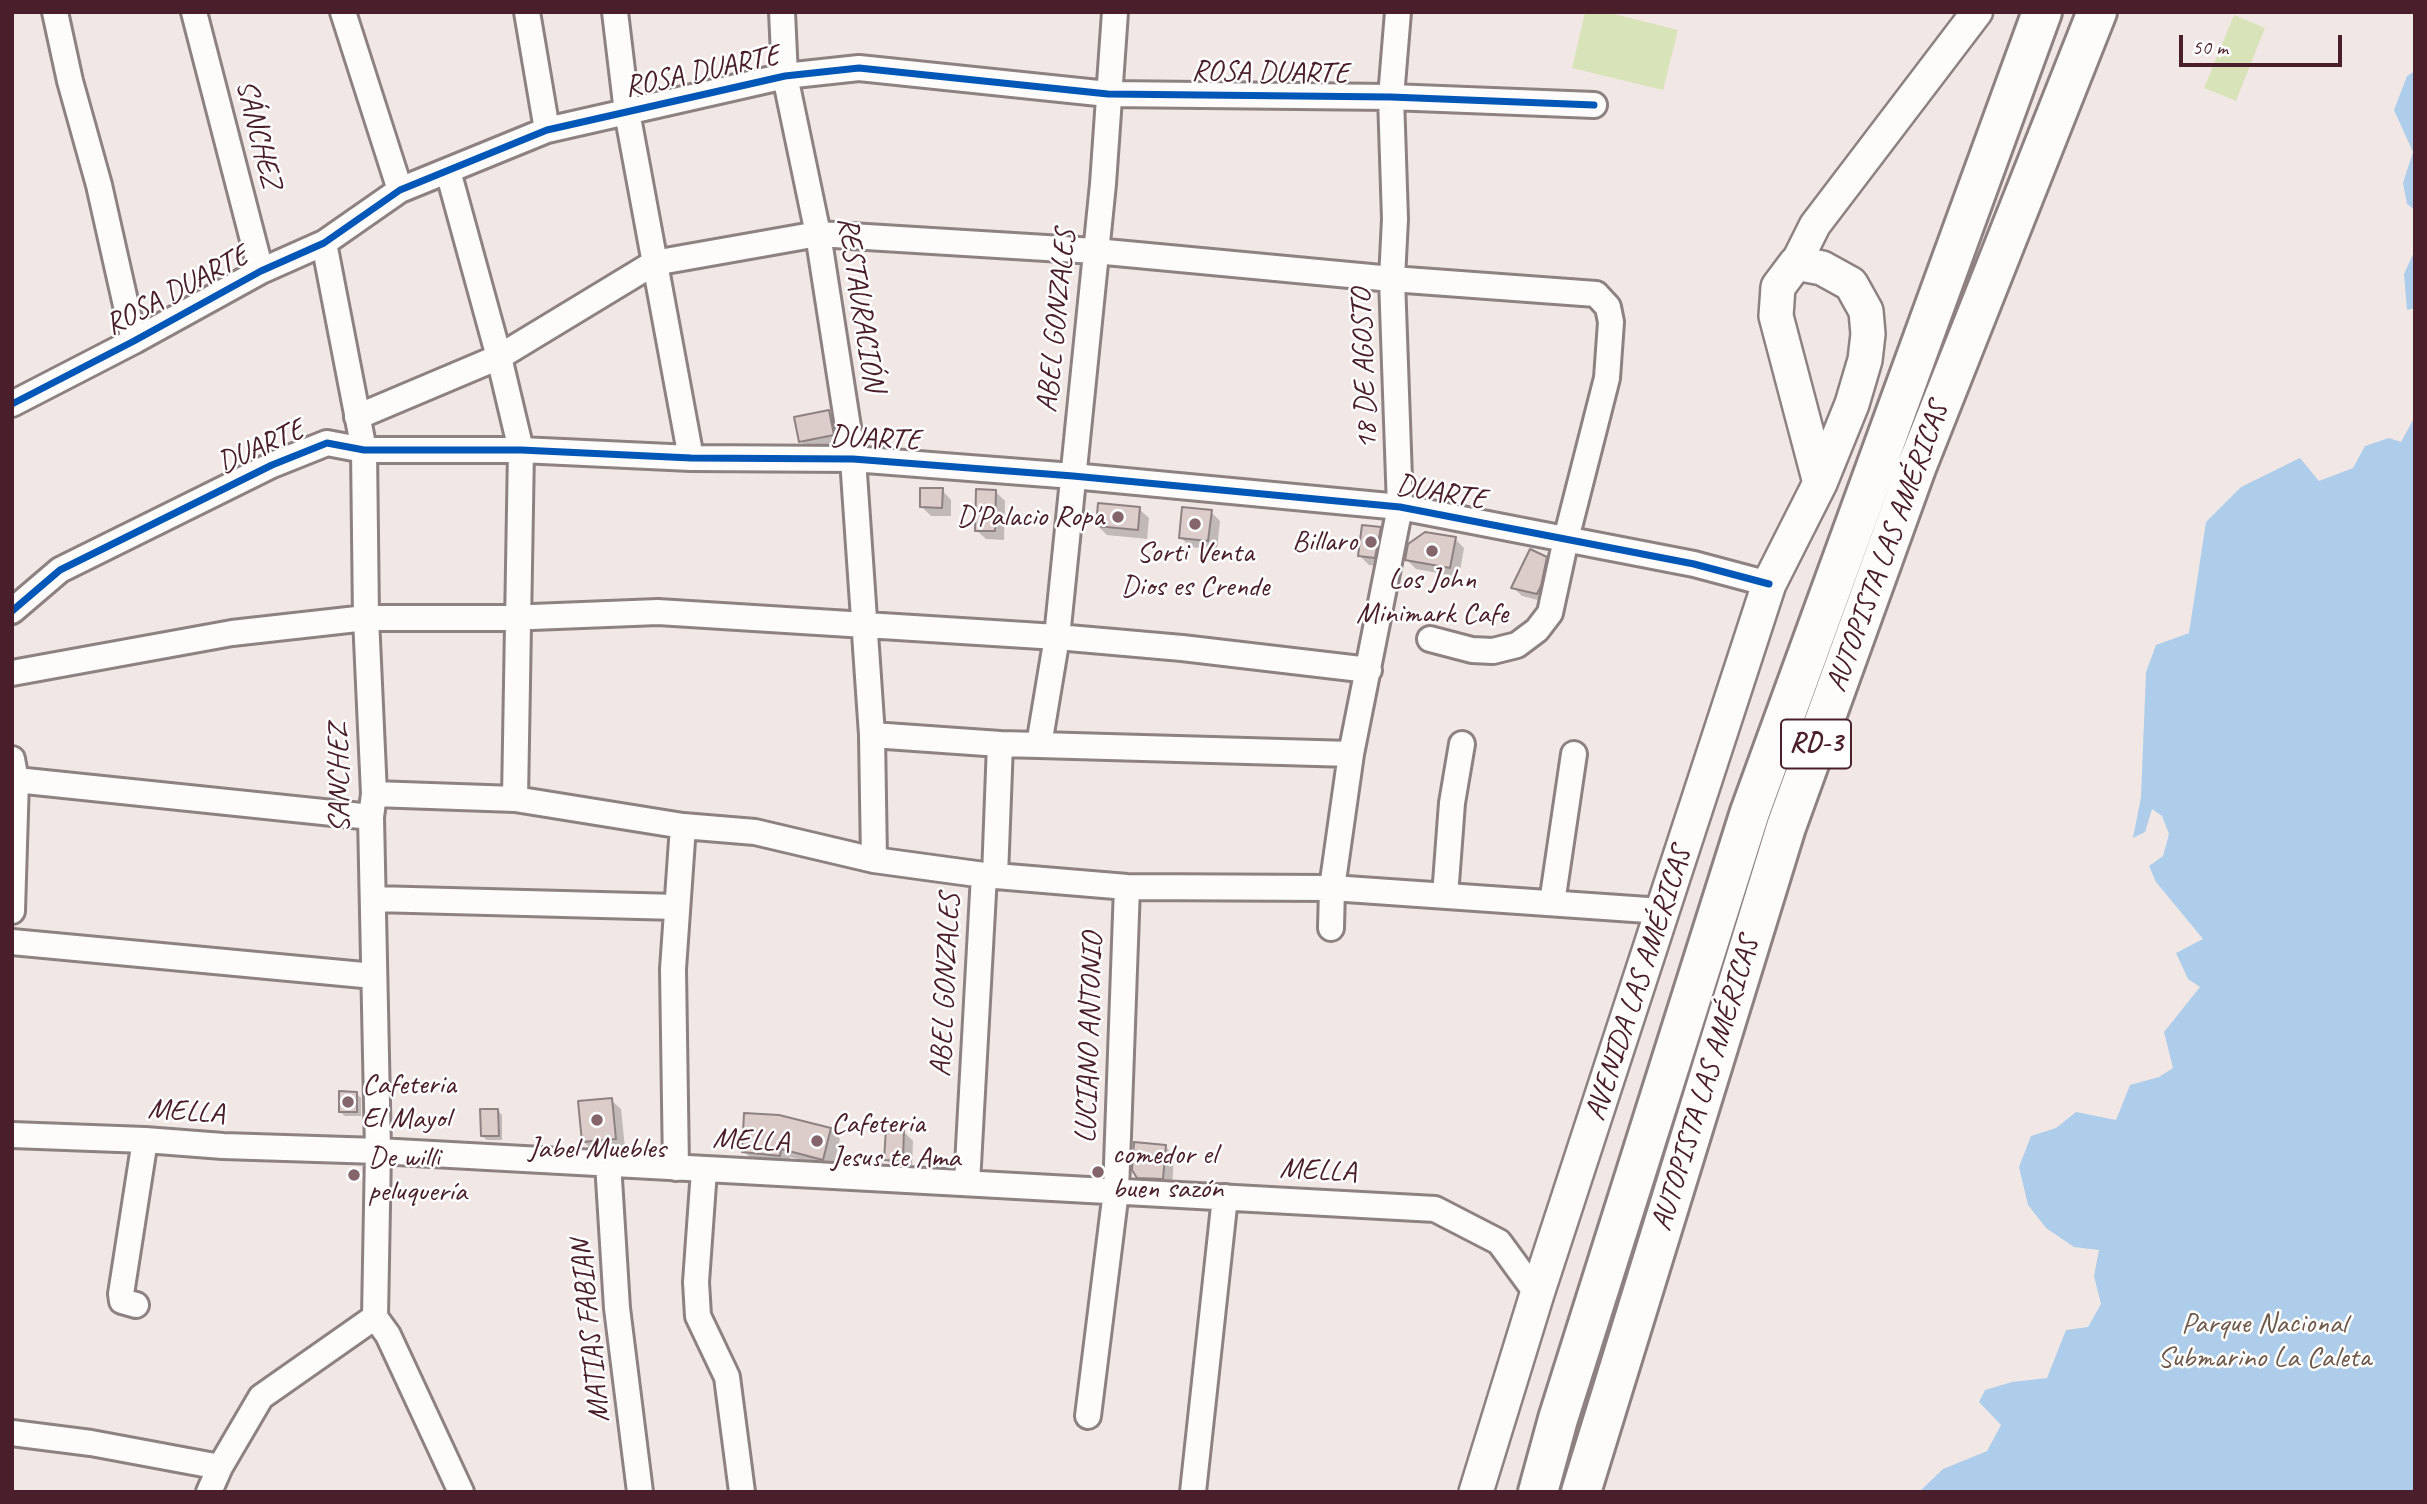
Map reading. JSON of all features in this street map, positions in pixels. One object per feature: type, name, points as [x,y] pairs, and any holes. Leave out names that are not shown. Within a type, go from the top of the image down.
[{"type":"highway","name":"AUTOPISTA LAS AMÉRICAS","points":[[1538,1492],[1558,1419],[1750,812],[2042,12]]},
{"type":"highway","name":"AUTOPISTA LAS AMÉRICAS","points":[[1581,1492],[1786,827],[1916,468],[2097,12]]},
{"type":"main road","points":[[1796,263],[1778,287],[1776,316],[1820,483]]},
{"type":"main road","name":"AVENIDA LAS AMÉRICAS","points":[[1476,1492],[1537,1294],[1769,584],[1820,483],[1852,404],[1865,360],[1868,334],[1866,311],[1851,284],[1822,268],[1796,263]]},
{"type":"street","points":[[55,12],[70,81],[99,186],[134,341]]},
{"type":"street","name":"SÁNCHEZ","points":[[194,12],[261,271]]},
{"type":"street","points":[[343,12],[400,190]]},
{"type":"street","points":[[527,12],[547,130]]},
{"type":"street","points":[[615,12],[626,112],[691,458]]},
{"type":"street","name":"RESTAURACIÓN","points":[[782,12],[785,76],[818,234],[853,459],[872,735],[874,860]]},
{"type":"street","name":"ABEL GONZALES","points":[[1040,745],[1057,636],[1103,184],[1115,12]]},
{"type":"street","name":"18 DE AGOSTO","points":[[1331,928],[1332,888],[1351,754],[1401,507],[1392,279],[1395,219],[1391,97],[1398,12]]},
{"type":"street","points":[[1796,263],[1815,225],[1978,12]]},
{"type":"street","name":"ROSA DUARTE","points":[[12,404],[261,271],[324,243],[400,190],[547,130],[785,76],[859,68],[1108,94],[1391,97],[1594,105]]},
{"type":"street","points":[[448,171],[499,357],[521,450],[515,799]]},
{"type":"street","points":[[357,417],[499,357],[654,263],[818,234],[1095,251],[1392,279],[1596,294],[1608,307],[1611,322],[1607,378],[1550,613],[1537,630],[1517,645],[1493,651],[1472,650],[1430,639]]},
{"type":"street","name":"SANCHEZ","points":[[324,243],[364,450],[378,1151],[375,1317]]},
{"type":"street","name":"DUARTE","points":[[12,611],[60,570],[272,465],[327,443],[364,450],[521,450],[691,458],[853,459],[1073,476],[1401,507],[1694,564],[1769,584]]},
{"type":"street","points":[[12,673],[232,632],[366,618],[519,617],[658,612],[1057,636],[1369,670]]},
{"type":"street","points":[[872,735],[1000,744],[1351,754]]},
{"type":"street","name":"ABEL GONZALES","points":[[967,1183],[1000,744]]},
{"type":"street","points":[[1445,895],[1452,803],[1462,744]]},
{"type":"street","points":[[1552,903],[1574,754]]},
{"type":"street","points":[[12,911],[14,770],[372,806],[515,799],[683,825],[755,832],[874,860],[989,876],[1127,887],[1332,888],[1662,911]]},
{"type":"street","points":[[676,1168],[673,969],[683,825]]},
{"type":"street","name":"LUCIANO ANTONIO","points":[[1088,1416],[1116,1191],[1127,887]]},
{"type":"street","points":[[374,899],[677,907]]},
{"type":"street","points":[[12,942],[374,976]]},
{"type":"street","name":"MELLA","points":[[12,1135],[378,1151],[1435,1209],[1499,1242],[1537,1294]]},
{"type":"street","points":[[136,1305],[122,1301],[121,1294],[145,1140]]},
{"type":"street","name":"MATIAS FABIAN","points":[[608,1163],[617,1308],[640,1492]]},
{"type":"street","points":[[704,1170],[695,1282],[698,1316],[727,1377],[742,1492]]},
{"type":"street","points":[[1193,1492],[1225,1197]]},
{"type":"street","points":[[12,1433],[91,1443],[214,1483],[261,1397],[375,1317],[388,1335],[461,1492]]},
{"type":"green space","points":[[1585,12],[1606,12],[1678,30],[1663,90],[1572,68]]},
{"type":"green space","points":[[2234,15],[2265,28],[2236,101],[2204,88]]},
{"type":"water","points":[[2415,71],[2415,210],[2407,204],[2403,183],[2413,152],[2394,110],[2407,76]]},
{"type":"water","points":[[2415,250],[2415,308],[2407,310],[2404,274]]},
{"type":"water","name":"Parque Nacional Submarino La Caleta","points":[[2413,420],[2415,1492],[1919,1492],[1943,1469],[1987,1451],[2001,1425],[1979,1402],[1985,1390],[2012,1382],[2047,1378],[2066,1330],[2088,1327],[2101,1304],[2094,1276],[2099,1250],[2074,1247],[2046,1228],[2028,1205],[2019,1167],[2031,1136],[2056,1128],[2076,1112],[2116,1120],[2130,1085],[2159,1077],[2173,1068],[2164,1032],[2200,987],[2188,979],[2176,953],[2203,939],[2156,882],[2149,866],[2163,856],[2169,834],[2162,816],[2152,809],[2145,832],[2133,838],[2141,797],[2146,672],[2156,645],[2189,633],[2206,522],[2241,487],[2300,458],[2319,481],[2353,468],[2365,446],[2389,438],[2401,442]]},
{"type":"building","points":[[829,410],[834,435],[799,442],[794,417]]},
{"type":"building","points":[[920,488],[943,488],[942,508],[920,507]]},
{"type":"building","points":[[976,489],[996,490],[995,531],[975,531]]},
{"type":"building","name":"D'Palacio Ropa","points":[[1098,503],[1140,507],[1138,530],[1096,526]]},
{"type":"building","name":"Sorti Venta Dios es Crende","points":[[1182,507],[1212,510],[1208,541],[1179,538]]},
{"type":"building","name":"Billaro","points":[[1362,525],[1381,527],[1375,558],[1358,556]]},
{"type":"building","name":"Los John Minimark Cafe","points":[[1425,532],[1456,537],[1450,568],[1405,560],[1408,544]]},
{"type":"building","points":[[1530,549],[1547,557],[1537,594],[1511,588]]},
{"type":"building","name":"Cafeteria El Mayol","points":[[339,1091],[357,1092],[357,1112],[339,1112]]},
{"type":"building","name":"Jabel Muebles","points":[[612,1098],[616,1139],[582,1142],[578,1101]]},
{"type":"building","points":[[480,1109],[498,1109],[499,1136],[481,1136]]},
{"type":"building","points":[[744,1113],[779,1115],[831,1128],[823,1160],[781,1149],[780,1156],[742,1152]]},
{"type":"building","points":[[886,1128],[904,1129],[903,1161],[884,1160]]},
{"type":"building","points":[[1134,1142],[1166,1145],[1163,1179],[1137,1178],[1132,1170]]},
{"type":"cycle path","points":[[12,404],[261,271],[324,243],[400,190],[547,130],[785,76],[859,68],[1108,94],[1391,97],[1594,105]]},
{"type":"cycle path","points":[[12,611],[60,570],[272,465],[327,443],[364,450],[521,450],[691,458],[853,459],[1073,476],[1400,507],[1694,564],[1769,584]]},
{"type":"place","name":"D'Palacio Ropa","points":[[1118,517]]},
{"type":"place","name":"Sorti Venta Dios es Crende","points":[[1195,524]]},
{"type":"place","name":"Billaro","points":[[1371,542]]},
{"type":"place","name":"Los John Minimark Cafe","points":[[1432,551]]},
{"type":"place","name":"Cafeteria El Mayol","points":[[348,1102]]},
{"type":"place","name":"Jabel Muebles","points":[[597,1120]]},
{"type":"place","name":"Cafeteria Jesus te Ama","points":[[817,1141]]},
{"type":"place","name":"comedor el buen sazón","points":[[1098,1172]]},
{"type":"place","name":"De willi peluquería","points":[[354,1175]]}]
